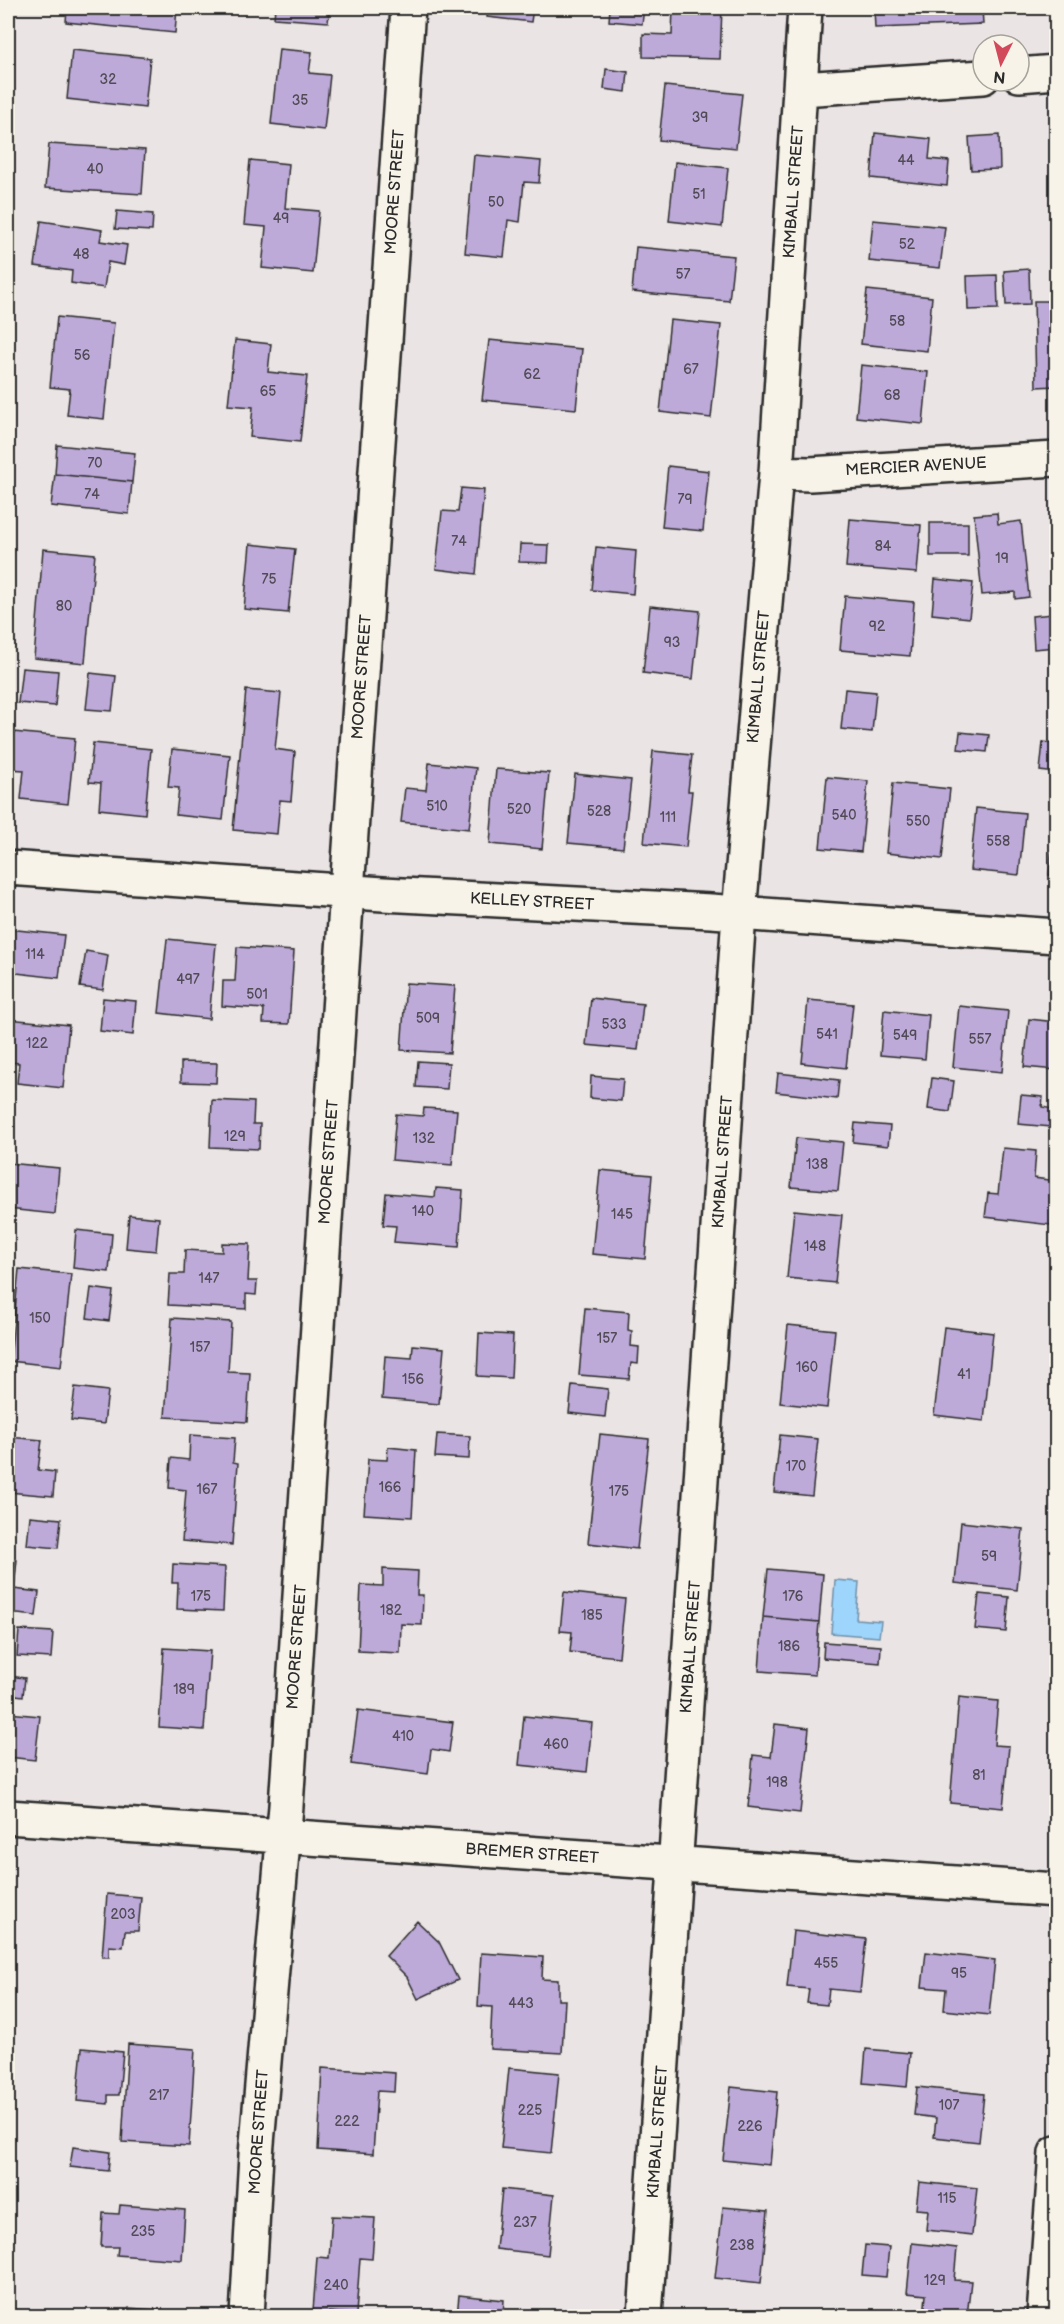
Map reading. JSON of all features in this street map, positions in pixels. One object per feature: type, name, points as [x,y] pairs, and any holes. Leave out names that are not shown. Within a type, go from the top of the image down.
[{"type":"street","name":"MOORE STREET","points":[[247,2316],[257,2144],[284,1836],[346,891],[408,8]]},
{"type":"street","name":"KIMBALL STREET","points":[[645,2316],[739,914],[776,474],[805,8]]},
{"type":"street","points":[[1031,74],[1056,72]]},
{"type":"street","points":[[801,89],[971,78]]},
{"type":"street","name":"MERCIER AVENUE","points":[[776,474],[810,474],[1056,459]]},
{"type":"street","name":"KELLEY STREET","points":[[8,868],[1056,936]]},
{"type":"street","name":"BREMER STREET","points":[[8,1817],[1056,1890]]},
{"type":"street","points":[[1049,2300],[1056,2153]]},
{"type":"water","points":[[835,1580],[859,1582],[856,1619],[881,1621],[879,1637],[831,1633]]},
{"type":"building","points":[[67,8],[177,8],[175,33],[66,22]]},
{"type":"building","points":[[275,8],[330,8],[328,22],[274,18]]},
{"type":"building","points":[[488,8],[533,8],[531,22],[487,17]]},
{"type":"building","points":[[610,8],[644,8],[642,24],[609,21]]},
{"type":"building","points":[[673,8],[722,8],[720,59],[643,57],[643,34],[672,35]]},
{"type":"building","points":[[874,8],[982,8],[983,24],[875,28]]},
{"type":"building","points":[[279,49],[312,52],[309,73],[330,75],[324,130],[271,124]]},
{"type":"building","points":[[72,50],[150,58],[145,108],[67,99]]},
{"type":"building","points":[[606,69],[628,72],[626,92],[604,89]]},
{"type":"building","points":[[665,86],[742,94],[736,148],[659,140]]},
{"type":"building","points":[[875,133],[931,139],[929,159],[949,161],[947,186],[871,178]]},
{"type":"building","points":[[999,135],[1000,169],[971,170],[969,137]]},
{"type":"building","points":[[49,144],[145,150],[142,194],[45,188]]},
{"type":"building","points":[[474,155],[541,161],[539,183],[524,182],[520,222],[508,220],[504,257],[465,253]]},
{"type":"building","points":[[250,160],[289,164],[285,208],[319,211],[313,273],[262,268],[266,227],[244,225]]},
{"type":"building","points":[[675,162],[728,168],[722,227],[669,221]]},
{"type":"building","points":[[117,211],[153,214],[152,231],[115,229]]},
{"type":"building","points":[[873,220],[945,227],[940,268],[869,261]]},
{"type":"building","points":[[41,221],[102,230],[100,241],[127,245],[124,265],[108,262],[104,288],[71,283],[72,271],[35,266]]},
{"type":"building","points":[[636,247],[734,256],[729,301],[632,292]]},
{"type":"building","points":[[1029,269],[1030,304],[1006,305],[1004,271]]},
{"type":"building","points":[[997,275],[998,309],[968,310],[967,276]]},
{"type":"building","points":[[867,290],[932,297],[927,351],[861,344]]},
{"type":"building","points":[[1034,301],[1056,301],[1056,386],[1036,387]]},
{"type":"building","points":[[57,317],[114,323],[104,419],[67,415],[70,389],[50,387]]},
{"type":"building","points":[[670,320],[721,325],[711,418],[660,412]]},
{"type":"building","points":[[235,340],[271,344],[268,372],[307,376],[300,442],[250,437],[253,407],[228,405]]},
{"type":"building","points":[[489,340],[582,349],[576,409],[482,400]]},
{"type":"building","points":[[861,365],[928,372],[923,424],[856,417]]},
{"type":"building","points":[[57,445],[135,453],[132,482],[55,474]]},
{"type":"building","points":[[668,466],[709,471],[703,531],[662,527]]},
{"type":"building","points":[[55,474],[132,482],[129,514],[51,506]]},
{"type":"building","points":[[461,488],[484,490],[476,574],[436,569],[442,511],[458,512]]},
{"type":"building","points":[[997,513],[998,524],[1021,521],[1029,597],[1015,599],[1015,592],[982,595],[974,515]]},
{"type":"building","points":[[850,519],[921,525],[917,573],[846,567]]},
{"type":"building","points":[[930,523],[968,523],[968,556],[930,556]]},
{"type":"building","points":[[250,544],[295,549],[288,613],[244,609]]},
{"type":"building","points":[[520,544],[549,545],[548,563],[519,562]]},
{"type":"building","points":[[596,547],[636,551],[633,594],[592,590]]},
{"type":"building","points":[[43,549],[95,554],[85,663],[34,658]]},
{"type":"building","points":[[935,579],[973,583],[969,618],[932,614]]},
{"type":"building","points":[[845,596],[914,602],[910,656],[840,650]]},
{"type":"building","points":[[650,606],[700,611],[693,679],[643,673]]},
{"type":"building","points":[[1053,614],[1056,647],[1034,649],[1032,616]]},
{"type":"building","points":[[22,668],[58,671],[55,706],[18,703]]},
{"type":"building","points":[[90,673],[116,676],[112,711],[86,709]]},
{"type":"building","points":[[845,689],[876,692],[872,732],[841,729]]},
{"type":"building","points":[[246,690],[281,693],[275,749],[295,752],[291,801],[280,800],[277,834],[233,830]]},
{"type":"building","points":[[13,732],[75,738],[68,804],[21,799],[24,770],[9,769]]},
{"type":"building","points":[[960,732],[989,735],[987,752],[958,749]]},
{"type":"building","points":[[1043,742],[1056,744],[1056,773],[1040,771]]},
{"type":"building","points":[[93,743],[151,749],[145,814],[99,809],[101,783],[89,782]]},
{"type":"building","points":[[172,749],[230,755],[223,820],[176,815],[179,788],[168,787]]},
{"type":"building","points":[[653,751],[692,755],[688,791],[692,791],[686,847],[644,843]]},
{"type":"building","points":[[429,763],[476,768],[469,829],[401,822],[405,788],[426,790]]},
{"type":"building","points":[[496,769],[549,773],[542,849],[490,844]]},
{"type":"building","points":[[575,774],[631,780],[623,848],[568,843]]},
{"type":"building","points":[[827,777],[868,781],[861,852],[820,848]]},
{"type":"building","points":[[893,783],[950,789],[942,859],[886,853]]},
{"type":"building","points":[[976,808],[1025,813],[1019,875],[970,870]]},
{"type":"building","points":[[1056,814],[1056,876],[1049,875]]},
{"type":"building","points":[[8,929],[64,935],[59,978],[8,972]]},
{"type":"building","points":[[167,939],[216,944],[209,1019],[159,1013]]},
{"type":"building","points":[[237,947],[294,951],[289,1024],[263,1023],[264,1009],[222,1006],[223,981],[235,981]]},
{"type":"building","points":[[86,951],[108,955],[103,990],[80,987]]},
{"type":"building","points":[[406,983],[455,986],[450,1053],[401,1050]]},
{"type":"building","points":[[103,998],[136,1001],[133,1035],[100,1031]]},
{"type":"building","points":[[591,998],[643,1004],[638,1050],[586,1045]]},
{"type":"building","points":[[808,1000],[853,1004],[846,1068],[802,1063]]},
{"type":"building","points":[[959,1006],[1008,1011],[1002,1072],[953,1067]]},
{"type":"building","points":[[884,1010],[929,1015],[925,1059],[880,1055]]},
{"type":"building","points":[[8,1019],[69,1025],[63,1088],[17,1083],[19,1063],[8,1062]]},
{"type":"building","points":[[1029,1019],[1056,1022],[1056,1070],[1024,1067]]},
{"type":"building","points":[[418,1061],[449,1063],[447,1089],[416,1087]]},
{"type":"building","points":[[181,1062],[217,1063],[216,1083],[181,1082]]},
{"type":"building","points":[[778,1073],[839,1080],[837,1099],[776,1092]]},
{"type":"building","points":[[591,1076],[623,1079],[621,1101],[590,1098]]},
{"type":"building","points":[[932,1078],[954,1081],[950,1112],[928,1109]]},
{"type":"building","points":[[1021,1095],[1043,1097],[1042,1107],[1053,1109],[1051,1127],[1018,1124]]},
{"type":"building","points":[[212,1100],[254,1102],[253,1124],[260,1124],[259,1149],[210,1147]]},
{"type":"building","points":[[424,1108],[457,1110],[452,1165],[392,1160],[396,1114],[423,1116]]},
{"type":"building","points":[[855,1123],[890,1126],[888,1146],[853,1142]]},
{"type":"building","points":[[796,1138],[843,1142],[838,1191],[791,1187]]},
{"type":"building","points":[[1003,1148],[1036,1151],[1034,1178],[1056,1181],[1051,1225],[985,1217],[988,1193],[998,1194]]},
{"type":"building","points":[[8,1163],[59,1168],[55,1214],[8,1209]]},
{"type":"building","points":[[600,1170],[652,1175],[645,1259],[592,1254]]},
{"type":"building","points":[[436,1188],[463,1190],[459,1247],[394,1242],[396,1226],[383,1225],[386,1193],[435,1197]]},
{"type":"building","points":[[794,1210],[842,1215],[835,1283],[787,1278]]},
{"type":"building","points":[[129,1215],[159,1218],[156,1251],[126,1248]]},
{"type":"building","points":[[76,1230],[112,1234],[109,1272],[73,1268]]},
{"type":"building","points":[[222,1243],[250,1244],[248,1281],[257,1281],[256,1295],[246,1294],[246,1309],[168,1305],[170,1274],[184,1274],[185,1250],[222,1252]]},
{"type":"building","points":[[19,1269],[71,1274],[61,1367],[10,1361]]},
{"type":"building","points":[[91,1288],[113,1291],[109,1321],[87,1318]]},
{"type":"building","points":[[585,1308],[629,1312],[628,1330],[632,1331],[631,1346],[639,1347],[638,1364],[631,1363],[629,1379],[579,1375]]},
{"type":"building","points":[[172,1318],[231,1322],[228,1372],[250,1373],[247,1422],[165,1417]]},
{"type":"building","points":[[788,1325],[835,1330],[827,1408],[780,1403]]},
{"type":"building","points":[[944,1327],[993,1333],[984,1421],[934,1415]]},
{"type":"building","points":[[479,1333],[513,1335],[511,1378],[477,1376]]},
{"type":"building","points":[[413,1345],[444,1348],[439,1404],[382,1399],[385,1356],[412,1358]]},
{"type":"building","points":[[572,1385],[608,1389],[605,1417],[569,1413]]},
{"type":"building","points":[[75,1387],[108,1391],[104,1424],[71,1420]]},
{"type":"building","points":[[437,1434],[470,1436],[469,1459],[435,1457]]},
{"type":"building","points":[[600,1434],[649,1439],[637,1549],[588,1543]]},
{"type":"building","points":[[190,1435],[235,1438],[233,1462],[238,1463],[232,1545],[182,1541],[186,1490],[169,1488],[171,1458],[189,1460]]},
{"type":"building","points":[[780,1435],[818,1439],[812,1496],[774,1492]]},
{"type":"building","points":[[8,1437],[42,1440],[38,1470],[55,1472],[53,1496],[8,1492]]},
{"type":"building","points":[[388,1447],[416,1450],[412,1517],[364,1514],[368,1459],[387,1460]]},
{"type":"building","points":[[30,1516],[61,1519],[58,1548],[27,1545]]},
{"type":"building","points":[[961,1522],[1023,1529],[1017,1590],[955,1583]]},
{"type":"building","points":[[8,1559],[17,1560],[14,1589],[39,1592],[36,1616],[8,1613]]},
{"type":"building","points":[[173,1564],[225,1567],[223,1611],[177,1609],[178,1583],[172,1583]]},
{"type":"building","points":[[383,1569],[418,1571],[417,1595],[423,1595],[422,1625],[401,1624],[400,1653],[358,1651],[361,1585],[383,1586]]},
{"type":"building","points":[[768,1569],[823,1574],[819,1622],[763,1617]]},
{"type":"building","points":[[564,1592],[625,1599],[619,1657],[570,1652],[572,1632],[560,1631]]},
{"type":"building","points":[[979,1594],[1009,1597],[1006,1632],[975,1629]]},
{"type":"building","points":[[763,1617],[819,1622],[815,1675],[759,1671]]},
{"type":"building","points":[[19,1630],[53,1632],[51,1658],[17,1656]]},
{"type":"building","points":[[824,1642],[881,1646],[880,1663],[823,1658]]},
{"type":"building","points":[[164,1648],[210,1651],[204,1730],[159,1727]]},
{"type":"building","points":[[8,1676],[25,1678],[23,1696],[8,1694]]},
{"type":"building","points":[[959,1697],[998,1701],[994,1745],[1009,1746],[1003,1808],[950,1803]]},
{"type":"building","points":[[358,1710],[453,1722],[449,1752],[431,1749],[428,1774],[351,1764]]},
{"type":"building","points":[[8,1713],[40,1716],[35,1760],[8,1757]]},
{"type":"building","points":[[524,1716],[592,1723],[587,1772],[519,1765]]},
{"type":"building","points":[[775,1724],[809,1728],[800,1813],[748,1807],[753,1755],[771,1757]]},
{"type":"building","points":[[107,1894],[141,1897],[138,1931],[125,1931],[123,1947],[109,1946],[109,1957],[102,1957]]},
{"type":"building","points":[[417,1921],[439,1942],[458,1980],[418,1999],[407,1977],[386,1956]]},
{"type":"building","points":[[793,1931],[866,1939],[860,1992],[829,1989],[827,2005],[807,2003],[809,1989],[787,1987]]},
{"type":"building","points":[[926,1952],[995,1960],[989,2015],[944,2010],[946,1989],[922,1987]]},
{"type":"building","points":[[481,1953],[543,1957],[542,1979],[558,1980],[558,2000],[565,2000],[562,2053],[490,2049],[492,2007],[478,2006]]},
{"type":"building","points":[[128,2044],[195,2049],[189,2146],[122,2142]]},
{"type":"building","points":[[82,2048],[123,2052],[119,2095],[108,2095],[108,2104],[77,2101]]},
{"type":"building","points":[[866,2049],[910,2053],[907,2087],[863,2083]]},
{"type":"building","points":[[322,2068],[395,2073],[394,2092],[377,2091],[373,2154],[318,2150]]},
{"type":"building","points":[[509,2068],[559,2073],[551,2153],[501,2148]]},
{"type":"building","points":[[731,2087],[777,2092],[770,2165],[723,2160]]},
{"type":"building","points":[[917,2087],[984,2094],[979,2142],[934,2137],[936,2118],[914,2115]]},
{"type":"building","points":[[73,2147],[110,2152],[108,2171],[70,2167]]},
{"type":"building","points":[[919,2182],[977,2188],[972,2235],[926,2230],[928,2210],[916,2209]]},
{"type":"building","points":[[502,2189],[554,2195],[548,2255],[496,2249]]},
{"type":"building","points":[[120,2205],[185,2210],[182,2260],[117,2255],[118,2247],[101,2247],[103,2213],[119,2214]]},
{"type":"building","points":[[723,2207],[768,2211],[761,2283],[715,2278]]},
{"type":"building","points":[[332,2216],[375,2218],[372,2259],[360,2258],[356,2314],[313,2311],[317,2257],[329,2258]]},
{"type":"building","points":[[912,2243],[957,2248],[954,2280],[971,2281],[967,2316],[924,2316],[926,2295],[907,2293]]},
{"type":"building","points":[[865,2245],[889,2247],[886,2277],[862,2275]]},
{"type":"building","points":[[459,2295],[504,2300],[503,2316],[457,2316]]},
{"type":"building","points":[[129,2308],[181,2312],[180,2316],[128,2316]]},
{"type":"building","points":[[716,2313],[754,2316],[716,2316]]}]
